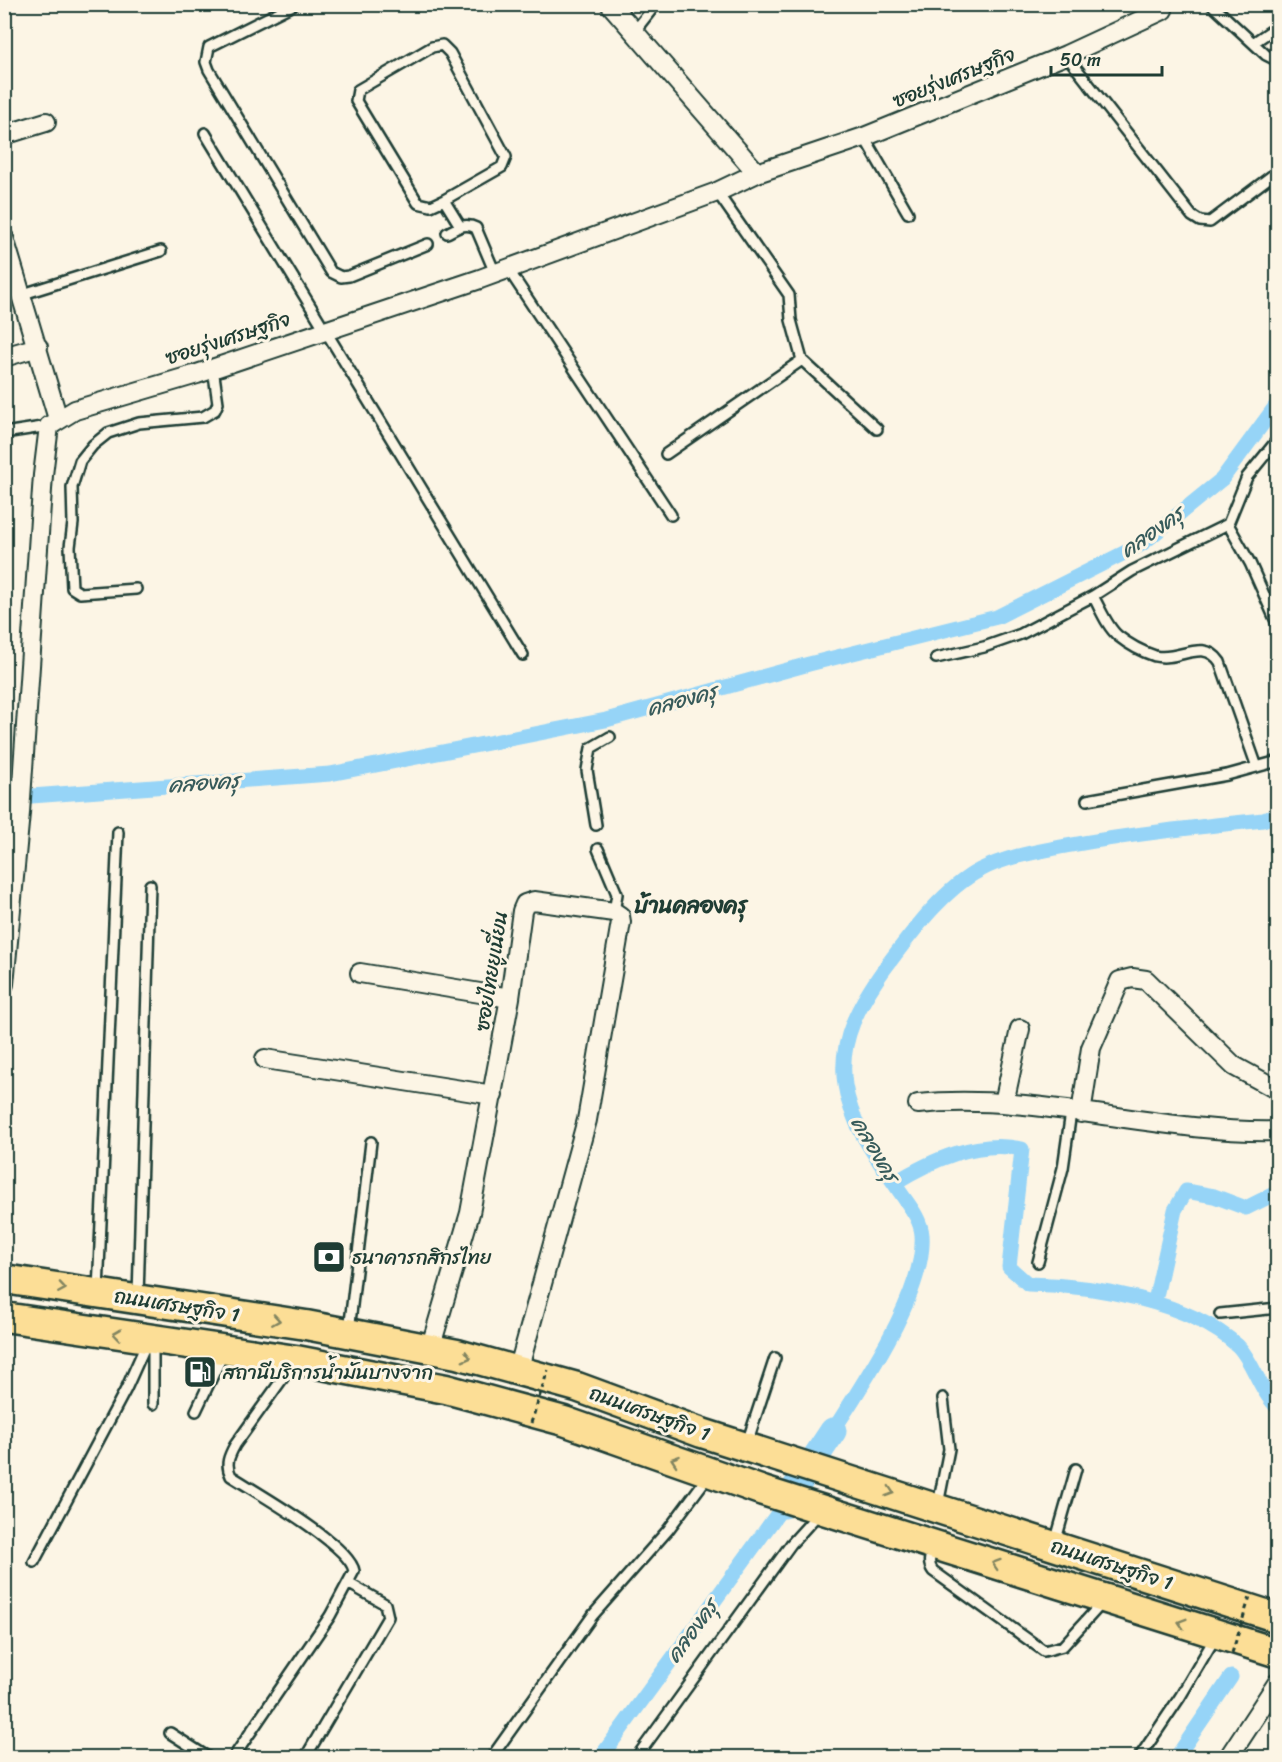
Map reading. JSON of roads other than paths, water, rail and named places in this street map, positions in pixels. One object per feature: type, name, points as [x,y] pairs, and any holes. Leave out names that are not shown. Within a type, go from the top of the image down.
[{"type":"main road","name":"ถนนเศรษฐกิจ 1","points":[[4,1279],[349,1333],[430,1349],[518,1371],[578,1387],[702,1433],[746,1445],[1278,1618]]},
{"type":"main road","name":"ถนนเศรษฐกิจ 1","points":[[4,1317],[296,1360],[446,1389],[564,1421],[770,1494],[1105,1599],[1225,1643],[1278,1653]]},
{"type":"street","points":[[610,4],[757,173]]},
{"type":"street","name":"ซอยรุ่งเศรษฐกิจ","points":[[53,422],[75,410],[213,368],[501,271],[717,192],[757,173],[864,137],[1066,55],[1163,6]]},
{"type":"street","points":[[4,135],[46,122]]},
{"type":"street","points":[[4,238],[38,347],[53,422],[43,475],[20,813],[4,984]]},
{"type":"street","points":[[4,299],[22,294]]},
{"type":"street","points":[[4,357],[38,347]]},
{"type":"street","name":"ซอยไทยยูเนี่ยน","points":[[430,1349],[470,1213],[510,998],[522,911],[525,904],[534,901],[614,912]]},
{"type":"street","points":[[518,1371],[587,1120],[621,922],[620,916],[614,912]]},
{"type":"street","points":[[360,973],[510,998]]},
{"type":"street","points":[[1076,1112],[1090,1048],[1120,981],[1132,978],[1146,980],[1234,1066],[1278,1090]]},
{"type":"street","points":[[1004,1103],[1020,1029]]},
{"type":"street","points":[[265,1059],[493,1095]]},
{"type":"street","points":[[918,1104],[956,1101],[1004,1103],[1235,1132],[1278,1131]]},
{"type":"street","points":[[1228,1758],[1278,1682]]},
{"type":"lane","points":[[295,4],[209,47],[206,62],[209,70],[331,272],[341,277],[349,276],[428,244]]},
{"type":"lane","points":[[634,32],[656,4]]},
{"type":"lane","points":[[1211,4],[1266,55],[1278,61]]},
{"type":"lane","points":[[1253,43],[1278,26]]},
{"type":"lane","points":[[442,45],[450,53],[506,157],[502,166],[444,200],[431,206],[418,203],[356,101],[358,90],[432,47],[442,45]]},
{"type":"lane","points":[[1066,55],[1192,216],[1200,221],[1210,222],[1278,171]]},
{"type":"lane","points":[[205,133],[523,655]]},
{"type":"lane","points":[[864,137],[908,213]]},
{"type":"lane","points":[[717,192],[789,295],[792,320],[802,360],[877,429]]},
{"type":"lane","points":[[444,200],[460,226]]},
{"type":"lane","points":[[447,233],[460,226],[469,225],[476,228],[501,271],[671,515]]},
{"type":"lane","points":[[22,294],[161,251]]},
{"type":"lane","points":[[666,454],[802,360]]},
{"type":"lane","points":[[136,589],[80,593],[72,588],[70,547],[73,523],[72,487],[80,461],[93,445],[108,433],[139,423],[203,417],[215,410],[218,403],[213,368]]},
{"type":"lane","points":[[4,433],[53,422]]},
{"type":"lane","points":[[936,658],[984,647],[1022,634],[1093,596],[1132,571],[1228,524],[1247,477],[1278,439]]},
{"type":"lane","points":[[1228,524],[1250,562],[1277,624]]},
{"type":"lane","points":[[1093,596],[1116,634],[1132,645],[1156,656],[1204,649],[1214,654],[1220,662],[1257,766]]},
{"type":"lane","points":[[596,825],[587,770],[591,748],[610,737]]},
{"type":"lane","points":[[1087,800],[1227,776],[1278,760]]},
{"type":"lane","points":[[98,1293],[118,832]]},
{"type":"lane","points":[[598,849],[617,894],[614,912]]},
{"type":"lane","points":[[138,1299],[150,885]]},
{"type":"lane","points":[[1038,1262],[1064,1168],[1076,1112]]},
{"type":"lane","points":[[349,1333],[371,1142]]},
{"type":"lane","points":[[1220,1314],[1278,1308]]},
{"type":"lane","points":[[151,1339],[153,1404]]},
{"type":"lane","points":[[34,1562],[151,1339]]},
{"type":"lane","points":[[196,1411],[225,1349]]},
{"type":"lane","points":[[746,1445],[776,1358]]},
{"type":"lane","points":[[233,1758],[330,1616],[354,1571],[350,1559],[309,1525],[231,1476],[228,1470],[228,1458],[235,1444],[296,1360]]},
{"type":"lane","points":[[938,1508],[949,1449],[943,1398]]},
{"type":"lane","points":[[1054,1545],[1076,1469]]},
{"type":"lane","points":[[490,1758],[593,1615],[668,1530],[710,1473]]},
{"type":"lane","points":[[636,1758],[818,1508]]},
{"type":"lane","points":[[935,1545],[929,1558],[929,1566],[933,1571],[1044,1651],[1063,1646],[1105,1599]]},
{"type":"lane","points":[[305,1758],[387,1617],[385,1604],[348,1582]]},
{"type":"lane","points":[[1139,1758],[1180,1697],[1225,1643]]},
{"type":"lane","points":[[170,1733],[209,1758]]},
{"type":"waterway","name":"คลองครุ","points":[[4,798],[330,774],[606,720],[809,664],[997,617],[1142,544],[1222,479],[1278,403]]},
{"type":"waterway","name":"คลองครุ","points":[[833,1431],[875,1363],[904,1309],[921,1258],[922,1235],[919,1223],[859,1127],[848,1100],[845,1085],[844,1068],[848,1037],[867,995],[885,968],[940,901],[966,878],[990,865],[1022,855],[1090,842],[1263,820],[1278,815]]},
{"type":"waterway","points":[[894,1183],[939,1159],[972,1149],[988,1147],[1022,1149],[1009,1267],[1028,1284],[1110,1292],[1139,1298],[1194,1317],[1218,1330],[1238,1346],[1248,1359],[1271,1401],[1278,1408]]},
{"type":"waterway","points":[[1155,1301],[1175,1210],[1186,1191],[1214,1196],[1246,1208],[1278,1192]]},
{"type":"waterway","points":[[784,1505],[833,1431]]},
{"type":"waterway","name":"คลองครุ","points":[[600,1758],[784,1505]]},
{"type":"waterway","points":[[1176,1758],[1231,1677]]},
{"type":"place","name":"ธนาคารกสิกรไทย","points":[[329,1257]]},
{"type":"place","name":"สถานีบริการน้ำมันบางจาก","points":[[200,1372]]},
{"type":"district","name":"บ้านคลองครุ","points":[[691,905]]}]
